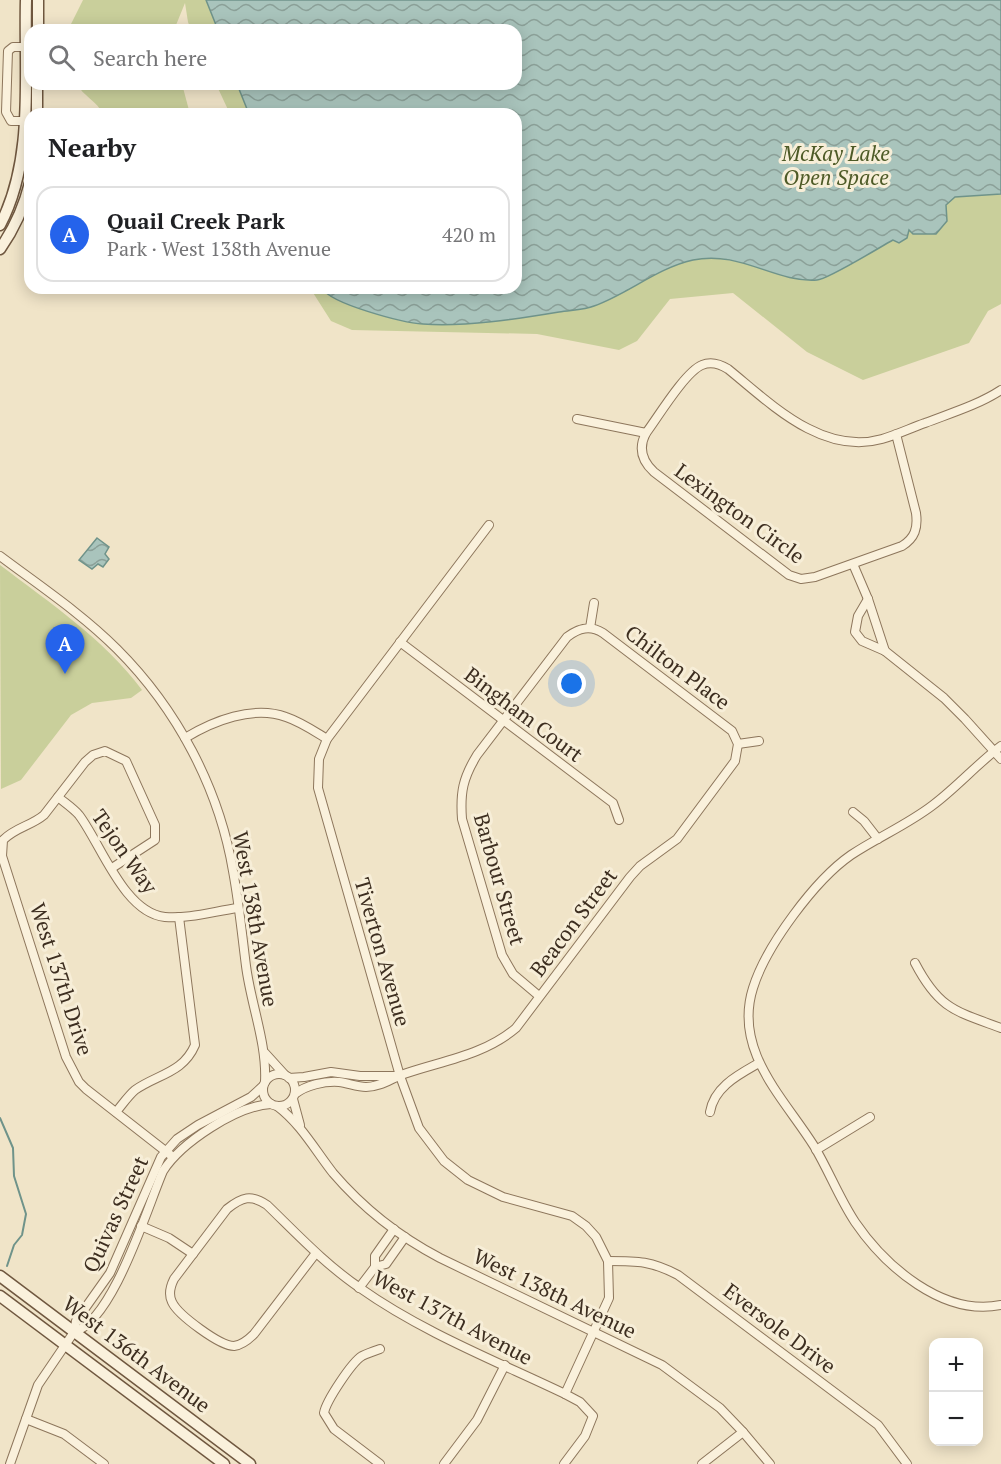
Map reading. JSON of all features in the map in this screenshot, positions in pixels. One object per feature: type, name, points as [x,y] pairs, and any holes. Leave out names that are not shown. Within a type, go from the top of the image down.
[{"type":"main road","points":[[25,24],[26,0]]},
{"type":"main road","points":[[38,0],[38,24]]},
{"type":"main road","points":[[24,90],[24,108]]},
{"type":"main road","points":[[37,90],[37,108]]},
{"type":"main road","points":[[2,218],[12,200],[20,172],[24,121]]},
{"type":"main road","points":[[0,249],[17,220],[24,200]]},
{"type":"main road","name":"West 136th Avenue","points":[[0,1276],[250,1464]]},
{"type":"main road","name":"West 136th Avenue","points":[[0,1296],[224,1464]]},
{"type":"street","points":[[24,47],[13,47],[8,51],[6,112],[11,121],[24,121]]},
{"type":"street","points":[[2,218],[17,220]]},
{"type":"street","points":[[577,419],[646,433],[690,374],[700,366],[711,363],[728,369],[791,419],[815,432],[831,438],[862,441],[881,440],[979,403],[1001,390]]},
{"type":"street","name":"Lexington Circle","points":[[646,433],[642,453],[650,468],[789,575],[806,579],[902,546],[914,536],[917,528],[916,513],[896,434]]},
{"type":"street","name":"Tiverton Avenue","points":[[489,525],[327,739],[319,759],[318,788],[399,1076],[419,1128],[444,1161],[468,1180],[502,1197],[572,1216],[596,1237],[608,1261],[609,1298],[564,1394]]},
{"type":"street","name":"West 138th Avenue","points":[[0,556],[81,617],[118,650],[153,690],[185,738],[202,772],[220,819],[233,870],[249,992],[264,1051],[264,1084]]},
{"type":"street","points":[[853,564],[868,599],[885,651]]},
{"type":"street","points":[[868,599],[858,616],[855,632],[862,641],[885,651],[944,698],[997,748],[1001,759]]},
{"type":"street","points":[[590,628],[594,603]]},
{"type":"street","name":"Barbour Street","points":[[539,996],[513,974],[502,955],[462,819],[463,784],[468,770],[567,637],[577,630],[590,628]]},
{"type":"street","name":"Chilton Place","points":[[590,628],[603,633],[724,724],[732,731],[738,744]]},
{"type":"street","name":"Bingham Court","points":[[400,642],[613,803],[619,820]]},
{"type":"street","points":[[185,738],[219,720],[240,715],[270,713],[286,716],[327,739]]},
{"type":"street","points":[[738,744],[759,741]]},
{"type":"street","name":"Beacon Street","points":[[294,1096],[307,1087],[336,1082],[367,1087],[385,1083],[399,1076],[480,1051],[502,1040],[516,1028],[630,877],[640,866],[677,839],[735,761],[738,744]]},
{"type":"street","points":[[997,748],[933,805],[854,853],[825,876],[790,920],[763,963],[753,986],[749,1011],[750,1036],[759,1063],[816,1150],[854,1220],[869,1240],[891,1263],[928,1290],[958,1303],[975,1307],[1001,1305]]},
{"type":"street","points":[[58,797],[93,755],[105,751],[126,761],[155,825],[155,840],[111,868]]},
{"type":"street","name":"Tejon Way","points":[[58,797],[80,817],[123,887],[140,907],[155,915],[179,917],[238,908]]},
{"type":"street","name":"West 137th Drive","points":[[58,797],[37,821],[13,830],[3,840],[2,856],[66,1057],[79,1082],[173,1157]]},
{"type":"street","points":[[853,812],[864,821],[878,839]]},
{"type":"street","points":[[116,1112],[134,1091],[181,1066],[190,1056],[195,1045],[179,917]]},
{"type":"street","points":[[915,963],[926,984],[944,1003],[958,1012],[1001,1028]]},
{"type":"street","name":"West 138th Avenue","points":[[264,1051],[288,1076]]},
{"type":"street","points":[[710,1112],[712,1101],[717,1093],[734,1078],[759,1063]]},
{"type":"street","name":"Beacon Street","points":[[288,1076],[304,1077],[331,1072],[360,1076],[399,1076]]},
{"type":"street","points":[[272,1075],[288,1076],[294,1085],[294,1096],[286,1105],[274,1105],[264,1096],[264,1084],[272,1075]]},
{"type":"street","name":"Quivas Street","points":[[10,1464],[41,1379],[74,1332],[76,1321],[110,1273],[153,1173],[166,1151],[177,1139],[198,1125],[251,1097],[264,1084]]},
{"type":"street","name":"West 138th Avenue","points":[[294,1096],[295,1113],[301,1129]]},
{"type":"street","name":"West 138th Avenue","points":[[274,1105],[301,1129],[335,1175],[357,1198],[405,1237],[440,1258],[662,1365],[720,1408],[770,1464]]},
{"type":"street","name":"Quivas Street","points":[[74,1332],[86,1326],[112,1294],[163,1171],[173,1157],[206,1131],[255,1107],[274,1105]]},
{"type":"street","points":[[816,1150],[870,1117]]},
{"type":"street","name":"West 137th Avenue","points":[[193,1254],[227,1209],[247,1196],[258,1199],[359,1288],[421,1325],[580,1402],[593,1416],[585,1436],[564,1464]]},
{"type":"street","points":[[141,1226],[169,1238],[193,1254],[170,1287],[170,1296],[176,1310],[221,1343],[237,1346],[254,1334],[316,1252]]},
{"type":"street","points":[[359,1288],[375,1267],[375,1256],[394,1229]]},
{"type":"street","points":[[375,1267],[386,1264],[405,1237]]},
{"type":"street","name":"Eversole Drive","points":[[608,1261],[645,1261],[678,1275],[878,1425],[907,1464]]},
{"type":"street","points":[[380,1348],[360,1357],[331,1396],[324,1413],[334,1429],[380,1464]]},
{"type":"street","points":[[444,1464],[477,1420],[505,1365]]},
{"type":"street","points":[[26,1419],[64,1434],[104,1464]]},
{"type":"street","points":[[702,1464],[743,1432]]},
{"type":"green space","name":"McKay Lake Open Space","points":[[83,0],[1001,0],[1001,304],[988,311],[969,343],[863,380],[807,352],[733,293],[670,299],[637,341],[619,350],[537,334],[352,330],[331,321],[314,294],[522,294],[522,108],[227,108],[219,90],[522,90],[522,24],[189,24],[185,3],[176,24],[71,24]]},
{"type":"green space","points":[[82,90],[184,90],[188,108],[98,108]]},
{"type":"green space","points":[[0,565],[94,638],[142,690],[131,698],[92,703],[71,715],[21,780],[1,789]]},
{"type":"water","name":"McKay Lake Open Space","points":[[206,0],[1001,0],[1001,194],[955,197],[946,205],[947,221],[936,234],[913,234],[909,230],[907,238],[899,243],[893,240],[823,279],[802,280],[726,259],[710,258],[693,260],[667,269],[607,301],[586,308],[473,323],[439,325],[400,320],[368,312],[328,294],[522,294],[522,108],[247,108],[239,90],[522,90],[522,24],[216,24]]},
{"type":"water","points":[[97,538],[109,547],[105,554],[109,559],[103,567],[98,564],[92,569],[79,560]]},
{"type":"waterway","points":[[0,1118],[13,1148],[14,1176],[26,1214],[22,1235],[14,1245],[7,1266]]},
{"type":"place","name":"Quail Creek Park","points":[[65,674]]}]
